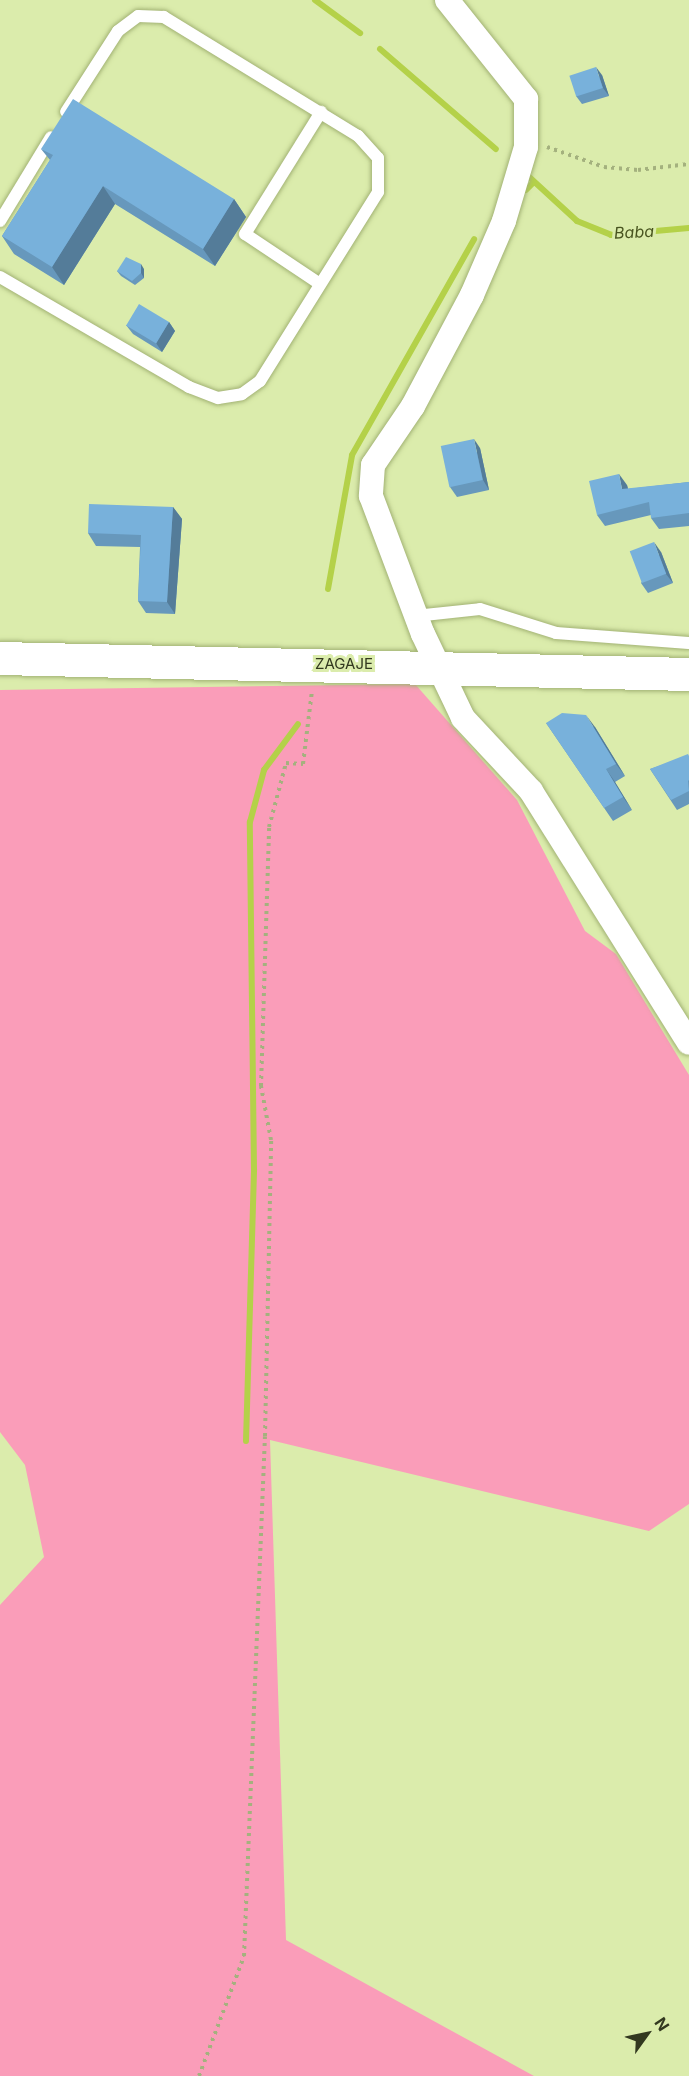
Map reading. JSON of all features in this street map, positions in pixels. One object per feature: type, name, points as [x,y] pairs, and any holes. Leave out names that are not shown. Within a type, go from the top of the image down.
[{"type":"main road","name":"ZAGAJE","points":[[0,658],[435,665],[689,674]]},
{"type":"street","points":[[447,0],[526,99],[526,147],[504,222],[464,313],[413,406],[373,465],[376,515],[435,665],[463,718],[531,791],[689,1043]]},
{"type":"lane","points":[[0,220],[100,55],[118,31],[138,16],[164,17],[358,136],[378,158],[378,192],[260,381],[242,394],[218,398],[189,387],[0,277]]},
{"type":"lane","points":[[320,284],[245,234],[321,112]]},
{"type":"lane","points":[[415,616],[480,609],[556,633],[689,643]]},
{"type":"path","points":[[526,147],[544,146],[615,168],[689,164]]},
{"type":"path","points":[[199,2076],[244,1956],[266,1412],[271,1140],[261,1086],[269,826],[286,764],[303,765],[315,664]]},
{"type":"shaded area","points":[[415,684],[517,800],[585,931],[616,954],[689,1075],[689,1504],[649,1531],[270,1440],[286,1940],[534,2076],[0,2076],[0,1605],[44,1557],[25,1465],[0,1432],[0,690]]},
{"type":"building","points":[[596,67],[603,88],[576,97],[569,76]]},
{"type":"building","points":[[73,99],[234,199],[203,249],[103,186],[52,267],[2,236],[53,155],[41,149]]},
{"type":"building","points":[[126,257],[141,264],[141,273],[132,281],[117,271]]},
{"type":"building","points":[[139,304],[169,322],[156,343],[126,325]]},
{"type":"building","points":[[474,439],[483,480],[449,487],[441,446]]},
{"type":"building","points":[[619,474],[622,489],[689,482],[689,513],[651,518],[649,502],[597,515],[589,481]]},
{"type":"building","points":[[89,504],[173,507],[167,602],[138,601],[141,535],[88,533]]},
{"type":"building","points":[[654,542],[666,574],[642,583],[630,551]]},
{"type":"building","points":[[562,713],[586,715],[616,764],[606,769],[623,797],[604,808],[546,723]]},
{"type":"building","points":[[688,754],[689,791],[671,800],[650,769]]},
{"type":"waterway","name":"Baba","points":[[315,0],[360,33]]},
{"type":"waterway","name":"Baba","points":[[380,49],[496,149]]},
{"type":"waterway","name":"Baba","points":[[527,175],[577,221],[611,235],[689,228]]},
{"type":"waterway","points":[[526,190],[534,182]]},
{"type":"waterway","points":[[328,589],[352,455],[474,239]]},
{"type":"waterway","points":[[246,1441],[254,1169],[250,822],[264,770],[298,724]]}]
